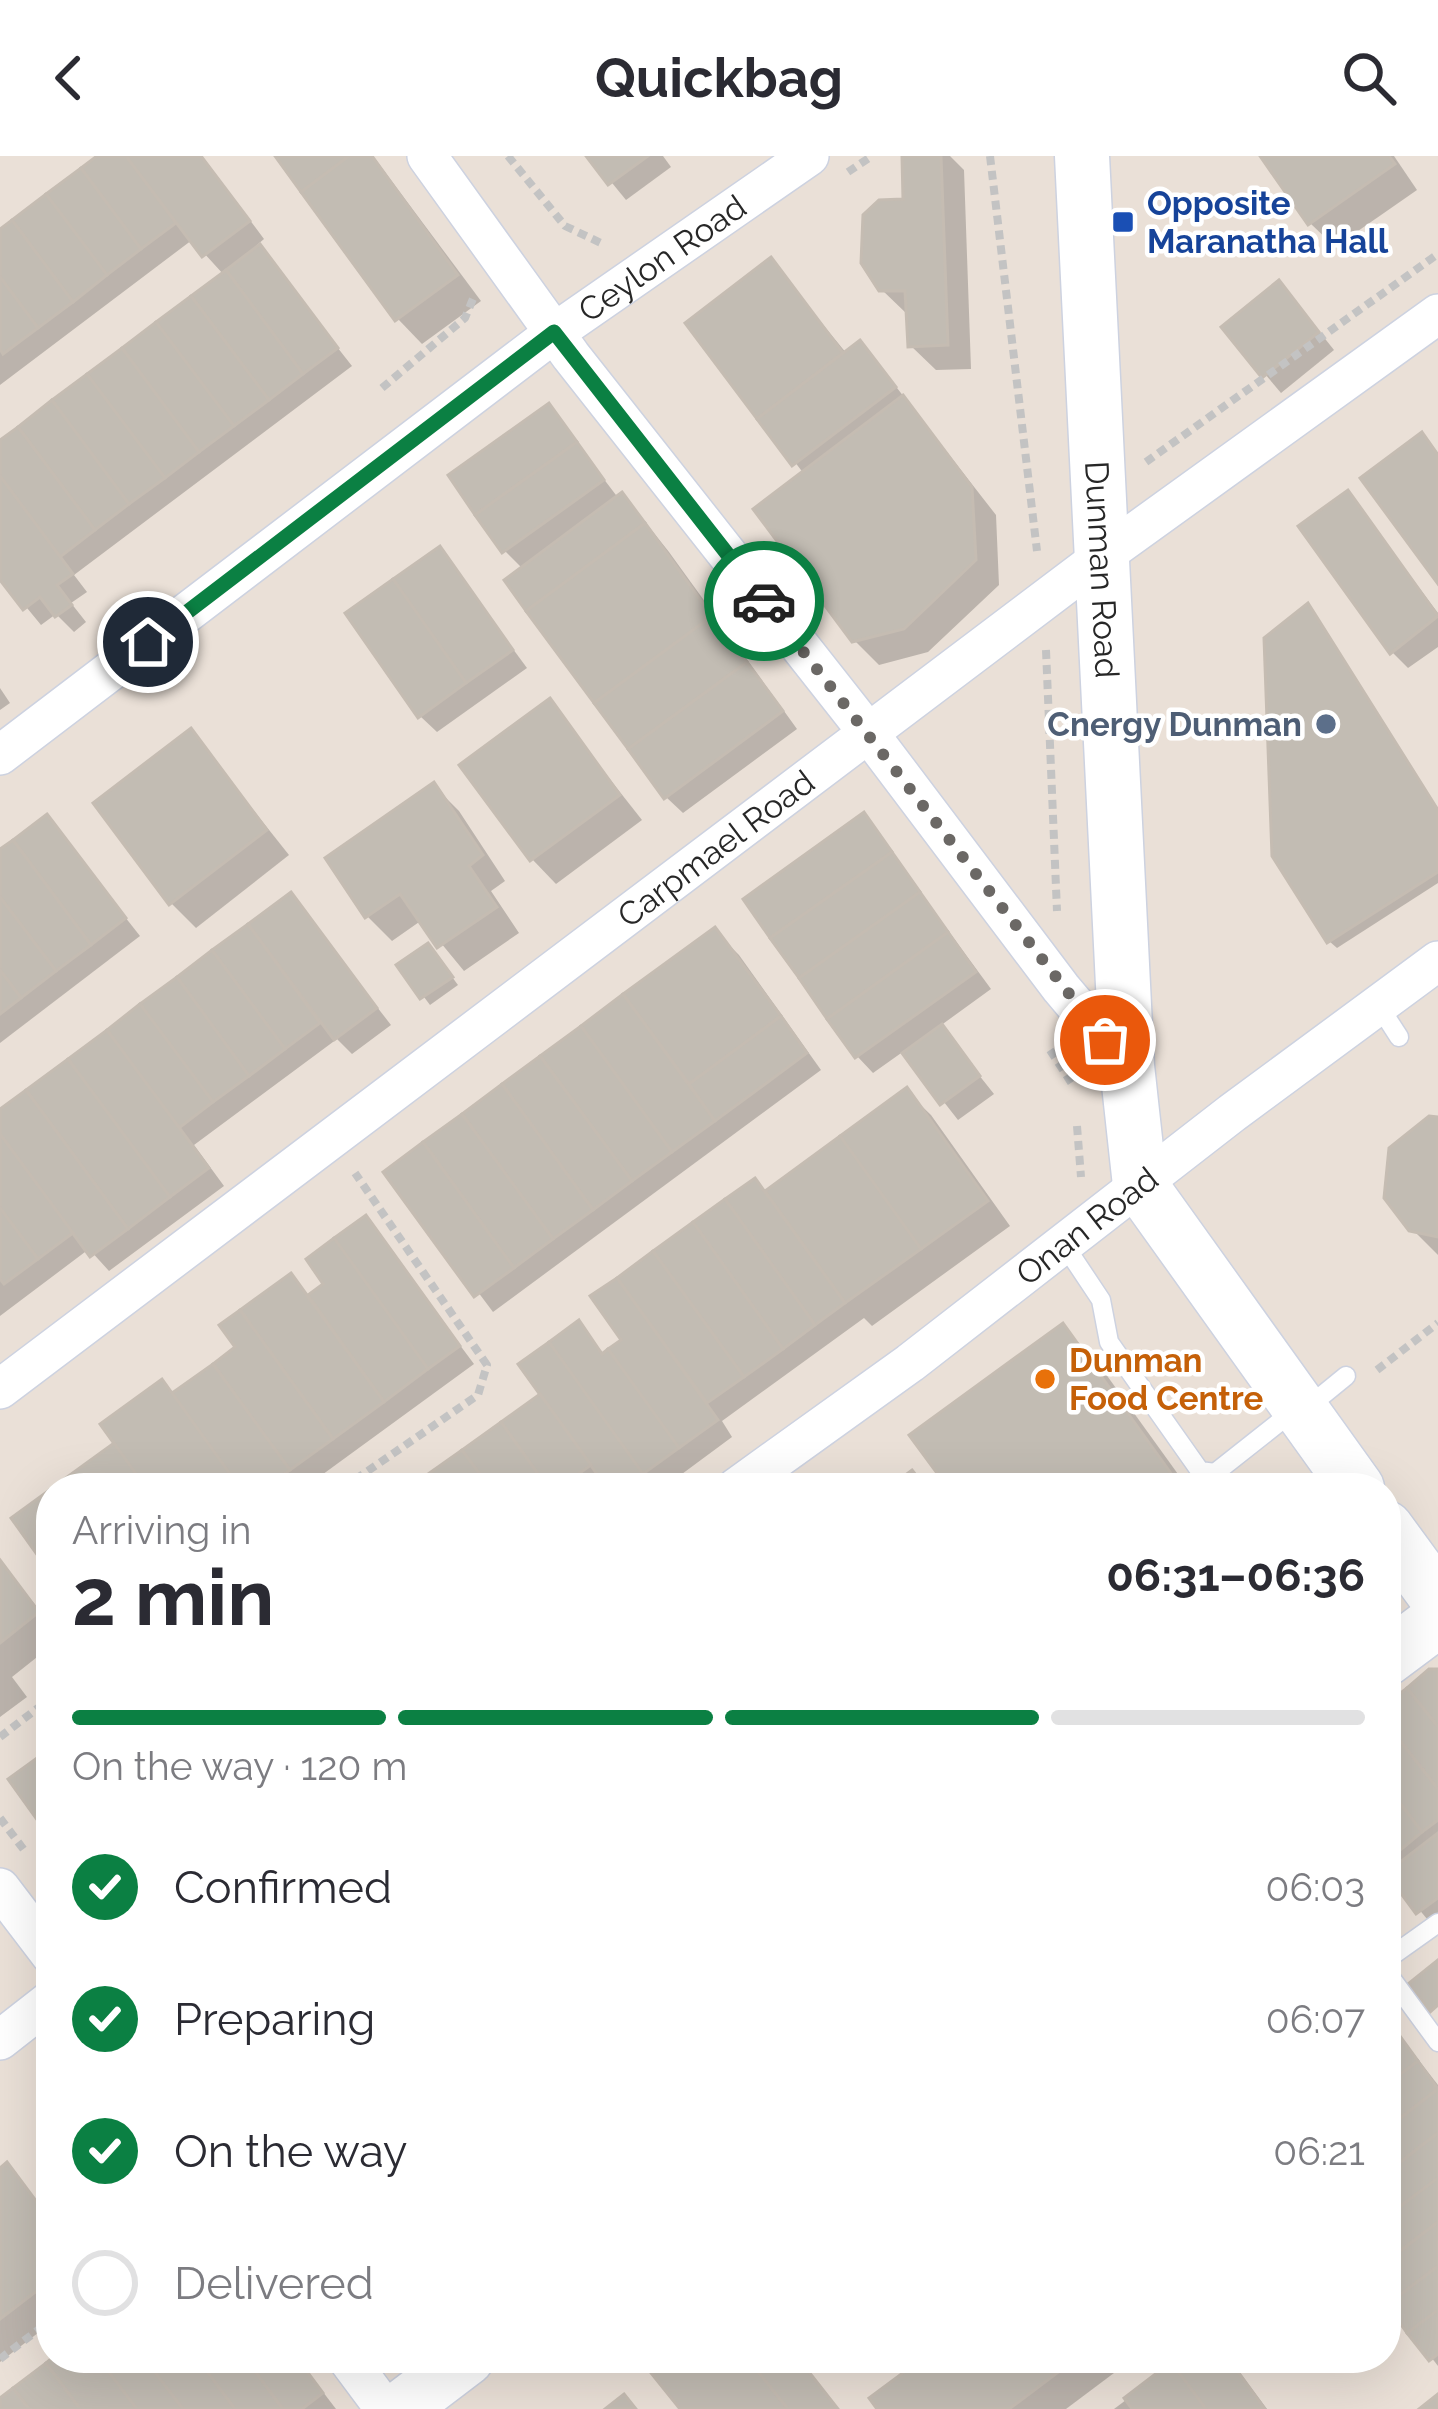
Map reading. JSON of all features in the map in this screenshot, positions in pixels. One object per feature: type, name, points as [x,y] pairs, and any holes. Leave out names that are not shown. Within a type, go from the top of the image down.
[{"type":"street","points":[[427,156],[554,332],[1061,988],[1127,1066]]},
{"type":"street","name":"Ceylon Road","points":[[0,755],[554,332],[809,156]]},
{"type":"street","name":"Dunman Road","points":[[1082,156],[1127,1066],[1140,1185],[1347,1473]]},
{"type":"street","name":"Carpmael Road","points":[[0,1389],[1104,555],[1438,314]]},
{"type":"street","name":"Onan Road","points":[[756,1473],[1065,1246],[1140,1185],[1389,1021],[1438,962]]},
{"type":"street","points":[[1401,1548],[1438,1599]]},
{"type":"street","points":[[1401,1648],[1438,1620]]},
{"type":"street","points":[[0,1888],[36,1935]]},
{"type":"street","points":[[0,2040],[36,2012]]},
{"type":"street","points":[[358,2373],[385,2409]]},
{"type":"street","points":[[400,2409],[447,2373]]},
{"type":"lane","points":[[1065,1246],[1101,1300],[1108,1342],[1200,1471],[1215,1473],[1346,1376]]},
{"type":"lane","points":[[1401,1949],[1438,1922]]},
{"type":"lane","points":[[1401,1991],[1438,2042]]},
{"type":"path","points":[[508,156],[565,226],[594,245],[612,241]]},
{"type":"path","points":[[990,156],[1043,602],[1061,988]]},
{"type":"path","points":[[1101,494],[1438,254]]},
{"type":"path","points":[[382,388],[465,319],[475,286]]},
{"type":"path","points":[[1037,1033],[1074,1082],[1082,1188]]},
{"type":"path","points":[[332,1140],[487,1365],[478,1395],[365,1473]]},
{"type":"path","points":[[1372,1374],[1438,1323]]},
{"type":"path","points":[[0,1737],[36,1710]]},
{"type":"path","points":[[0,2359],[36,2331]]},
{"type":"building","points":[[97,156],[126,156],[176,223],[141,249],[81,168]]},
{"type":"building","points":[[126,156],[201,156],[250,221],[202,257]]},
{"type":"building","points":[[275,156],[349,156],[301,192]]},
{"type":"building","points":[[349,156],[372,156],[458,275],[395,321],[301,192]]},
{"type":"building","points":[[586,156],[648,156],[608,185]]},
{"type":"building","points":[[902,156],[941,156],[948,345],[908,347],[905,291],[879,291],[861,263],[863,215],[879,200],[903,199]]},
{"type":"building","points":[[1260,156],[1389,156],[1395,164],[1308,225]]},
{"type":"building","points":[[81,168],[141,249],[107,275],[46,194]]},
{"type":"building","points":[[46,194],[107,275],[73,302],[12,220]]},
{"type":"building","points":[[12,220],[73,302],[38,328],[0,277],[0,229]]},
{"type":"building","points":[[260,244],[338,348],[303,374],[226,270]]},
{"type":"building","points":[[771,257],[843,353],[757,419],[685,323]]},
{"type":"building","points":[[226,270],[303,374],[269,400],[191,296]]},
{"type":"building","points":[[0,277],[38,328],[3,354],[0,349]]},
{"type":"building","points":[[1279,280],[1319,332],[1262,378],[1221,327]]},
{"type":"building","points":[[191,296],[269,400],[234,426],[156,322]]},
{"type":"building","points":[[156,322],[234,426],[199,452],[122,348]]},
{"type":"building","points":[[860,340],[896,387],[792,466],[757,419]]},
{"type":"building","points":[[122,348],[199,452],[165,478],[87,374]]},
{"type":"building","points":[[87,374],[165,478],[129,504],[52,400]]},
{"type":"building","points":[[903,395],[972,487],[976,560],[904,629],[852,642],[753,509]]},
{"type":"building","points":[[52,400],[129,504],[95,530],[18,427]]},
{"type":"building","points":[[549,403],[577,442],[475,515],[448,475]]},
{"type":"building","points":[[18,427],[95,530],[60,557],[0,476],[0,440]]},
{"type":"building","points":[[1422,432],[1438,455],[1438,584],[1360,478]]},
{"type":"building","points":[[577,442],[604,480],[502,553],[475,515]]},
{"type":"building","points":[[0,476],[73,574],[57,585],[72,605],[55,617],[40,597],[23,610],[0,580]]},
{"type":"building","points":[[1348,490],[1438,616],[1390,654],[1298,526]]},
{"type":"building","points":[[622,492],[645,523],[526,611],[504,580]]},
{"type":"building","points":[[645,523],[712,616],[594,703],[526,611]]},
{"type":"building","points":[[440,546],[513,650],[466,683],[393,579]]},
{"type":"building","points":[[393,579],[466,683],[418,718],[345,613]]},
{"type":"building","name":"Cnergy Dunman","points":[[1308,603],[1438,810],[1438,872],[1327,943],[1272,856],[1264,638]]},
{"type":"building","points":[[712,616],[747,662],[628,749],[594,703]]},
{"type":"building","points":[[747,662],[783,711],[664,799],[628,749]]},
{"type":"building","points":[[550,698],[620,795],[530,861],[459,765]]},
{"type":"building","points":[[191,728],[267,830],[169,905],[93,803]]},
{"type":"building","points":[[434,782],[483,855],[469,866],[497,907],[437,948],[400,894],[365,918],[325,858]]},
{"type":"building","points":[[864,812],[892,852],[770,938],[743,899]]},
{"type":"building","points":[[47,814],[126,918],[91,945],[13,840]]},
{"type":"building","points":[[13,840],[91,945],[56,971],[0,897],[0,849]]},
{"type":"building","points":[[892,852],[920,892],[799,978],[770,938]]},
{"type":"building","points":[[291,892],[377,1008],[334,1040],[248,924]]},
{"type":"building","points":[[920,892],[948,932],[827,1019],[799,978]]},
{"type":"building","points":[[0,897],[56,971],[21,998],[0,970]]},
{"type":"building","points":[[248,924],[320,1023],[285,1049],[212,950]]},
{"type":"building","points":[[715,927],[781,1016],[689,1084],[623,994]]},
{"type":"building","points":[[948,932],[976,972],[855,1058],[827,1019]]},
{"type":"building","points":[[428,943],[453,977],[420,999],[396,965]]},
{"type":"building","points":[[212,950],[285,1049],[249,1076],[177,977]]},
{"type":"building","points":[[0,970],[21,998],[0,1014]]},
{"type":"building","points":[[177,977],[249,1076],[213,1102],[140,1004]]},
{"type":"building","points":[[623,994],[715,1121],[672,1152],[581,1026]]},
{"type":"building","points":[[140,1004],[213,1102],[179,1128],[107,1030]]},
{"type":"building","points":[[781,1016],[807,1053],[715,1121],[689,1084]]},
{"type":"building","points":[[942,1024],[980,1076],[940,1105],[902,1053]]},
{"type":"building","points":[[581,1026],[672,1152],[632,1181],[540,1056]]},
{"type":"building","points":[[107,1030],[209,1168],[170,1197],[68,1059]]},
{"type":"building","points":[[540,1056],[632,1181],[593,1210],[502,1084]]},
{"type":"building","points":[[68,1059],[170,1197],[128,1229],[26,1090]]},
{"type":"building","points":[[502,1084],[593,1210],[553,1239],[462,1114]]},
{"type":"building","points":[[907,1087],[988,1201],[921,1249],[840,1136]]},
{"type":"building","points":[[26,1090],[128,1229],[90,1257],[0,1134],[0,1109]]},
{"type":"building","points":[[462,1114],[553,1239],[514,1268],[423,1142]]},
{"type":"building","points":[[1429,1116],[1438,1117],[1438,1237],[1409,1231],[1384,1198],[1389,1148]]},
{"type":"building","points":[[0,1134],[73,1233],[38,1259],[0,1208]]},
{"type":"building","points":[[840,1136],[921,1249],[845,1303],[765,1191]]},
{"type":"building","points":[[423,1142],[514,1268],[474,1297],[383,1172]]},
{"type":"building","points":[[755,1178],[845,1303],[815,1325],[725,1199]]},
{"type":"building","points":[[725,1199],[815,1325],[783,1349],[693,1222]]},
{"type":"building","points":[[0,1208],[38,1259],[4,1284],[0,1279]]},
{"type":"building","points":[[366,1215],[460,1346],[428,1369],[334,1238]]},
{"type":"building","points":[[693,1222],[783,1349],[744,1377],[653,1251]]},
{"type":"building","points":[[334,1238],[428,1369],[384,1402],[308,1295],[323,1284],[306,1259]]},
{"type":"building","points":[[653,1251],[744,1377],[707,1403],[617,1278]]},
{"type":"building","points":[[291,1273],[384,1402],[333,1439],[240,1310]]},
{"type":"building","points":[[617,1278],[718,1420],[679,1448],[608,1349],[621,1340],[590,1296]]},
{"type":"building","points":[[240,1310],[333,1439],[290,1470],[213,1364],[235,1347],[219,1325]]},
{"type":"building","points":[[579,1320],[602,1354],[608,1349],[679,1448],[642,1473],[549,1342]]},
{"type":"building","name":"Dunman Food Centre","points":[[1063,1323],[1171,1473],[937,1473],[909,1435]]},
{"type":"building","points":[[549,1342],[642,1473],[596,1473],[518,1364]]},
{"type":"building","points":[[213,1364],[290,1470],[229,1473],[172,1393]]},
{"type":"building","points":[[162,1379],[229,1473],[135,1473],[100,1424]]},
{"type":"building","points":[[540,1394],[591,1465],[580,1473],[537,1473],[501,1422]]},
{"type":"building","points":[[501,1422],[537,1473],[479,1473],[462,1450]]},
{"type":"building","points":[[114,1443],[135,1473],[73,1473]]},
{"type":"building","points":[[462,1450],[479,1473],[430,1473]]},
{"type":"building","points":[[36,1500],[36,1553],[11,1518]]},
{"type":"building","points":[[0,1560],[36,1614],[0,1643]]},
{"type":"building","points":[[1429,1669],[1438,1669],[1438,1727],[1407,1688]]},
{"type":"building","points":[[1407,1688],[1438,1727],[1438,1789],[1401,1742],[1401,1693]]},
{"type":"building","points":[[1401,1742],[1438,1789],[1438,1820],[1422,1832],[1401,1805]]},
{"type":"building","points":[[36,1759],[36,1818],[8,1779]]},
{"type":"building","points":[[1401,1805],[1422,1832],[1401,1849]]},
{"type":"building","points":[[1438,1833],[1438,1898],[1416,1914],[1401,1894],[1401,1861]]},
{"type":"building","points":[[1438,1960],[1438,2005],[1430,2012],[1408,1984]]},
{"type":"building","points":[[1401,2038],[1418,2061],[1401,2074]]},
{"type":"building","points":[[1418,2061],[1438,2089],[1401,2117],[1401,2074]]},
{"type":"building","points":[[1438,2089],[1438,2133],[1401,2161],[1401,2117]]},
{"type":"building","points":[[1438,2133],[1438,2178],[1401,2206],[1401,2161]]},
{"type":"building","points":[[7,2162],[36,2201],[36,2291],[0,2319],[0,2168]]},
{"type":"building","points":[[1438,2178],[1438,2222],[1401,2250],[1401,2206]]},
{"type":"building","points":[[1438,2222],[1438,2266],[1401,2294],[1401,2250]]},
{"type":"building","points":[[1438,2266],[1438,2310],[1407,2333],[1401,2325],[1401,2294]]},
{"type":"building","points":[[1438,2310],[1438,2354],[1429,2361],[1407,2333]]},
{"type":"building","points":[[36,2371],[53,2373],[80,2409],[29,2409],[13,2388]]},
{"type":"building","points":[[53,2373],[109,2373],[137,2409],[80,2409]]},
{"type":"building","points":[[109,2373],[155,2373],[183,2409],[137,2409]]},
{"type":"building","points":[[155,2373],[208,2373],[235,2409],[183,2409]]},
{"type":"building","points":[[208,2373],[256,2373],[283,2409],[235,2409]]},
{"type":"building","points":[[256,2373],[308,2373],[323,2393],[302,2409],[283,2409]]},
{"type":"building","points":[[651,2373],[759,2373],[788,2409],[680,2409]]},
{"type":"building","points":[[759,2373],[810,2373],[838,2409],[788,2409]]},
{"type":"building","points":[[903,2373],[1057,2373],[1009,2409],[877,2409],[869,2398]]},
{"type":"building","points":[[1157,2373],[1179,2373],[1206,2409],[1132,2409],[1124,2398]]},
{"type":"building","points":[[1179,2373],[1239,2373],[1265,2409],[1206,2409]]},
{"type":"building","points":[[13,2388],[29,2409],[0,2409],[0,2398]]},
{"type":"building","points":[[624,2394],[636,2409],[605,2409]]},
{"type":"building","points":[[1438,2394],[1438,2409],[1419,2409]]},
{"type":"way so far","points":[[764,601],[1105,1040]]},
{"type":"place","name":"Opposite Maranatha Hall","points":[[1123,222]]},
{"type":"place","name":"Cnergy Dunman","points":[[1326,724]]},
{"type":"place","name":"Dunman Food Centre","points":[[1045,1379]]},
{"type":"route","points":[[148,642],[554,332],[764,601]]}]
